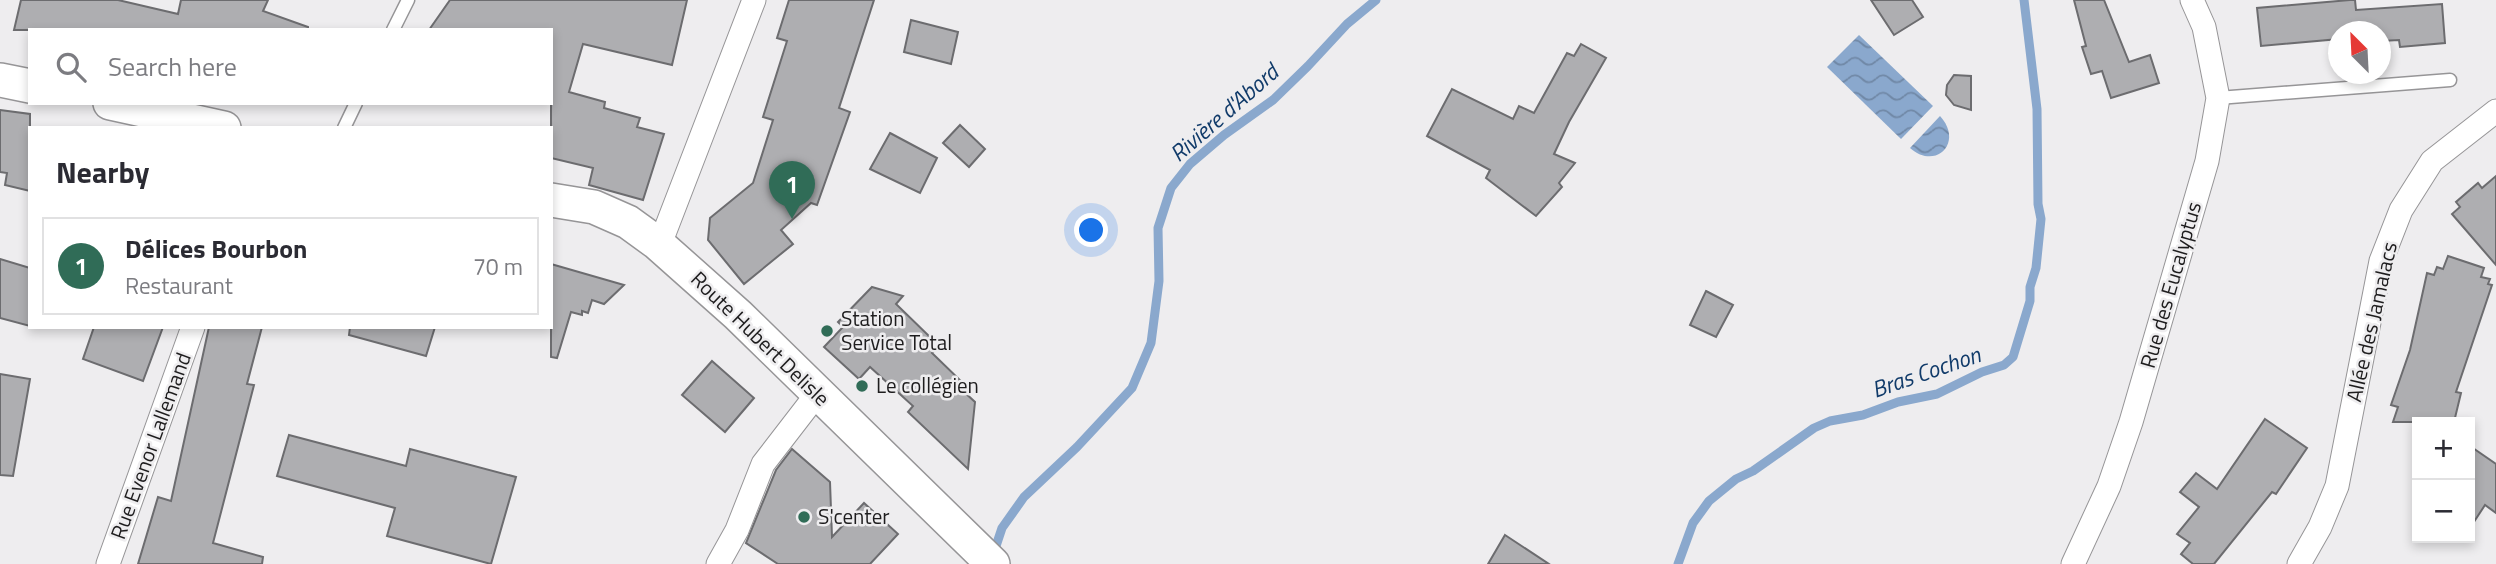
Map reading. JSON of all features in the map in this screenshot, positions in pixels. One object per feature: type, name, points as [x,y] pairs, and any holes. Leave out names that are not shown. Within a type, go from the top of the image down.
[{"type":"main road","points":[[0,79],[28,86]]},
{"type":"main road","points":[[119,105],[215,126]]},
{"type":"main road","name":"Route Hubert Delisle","points":[[553,200],[594,207],[628,222],[657,243],[738,316],[993,564]]},
{"type":"street","points":[[657,243],[665,231],[754,0]]},
{"type":"street","name":"Rue des Eucalyptus","points":[[2073,564],[2109,486],[2131,422],[2207,161],[2218,98],[2204,27],[2192,0]]},
{"type":"street","name":"Allée des Jamalacs","points":[[2299,564],[2320,527],[2337,486],[2381,261],[2401,210],[2432,161],[2496,111]]},
{"type":"street","name":"Rue Evenor Lallemand","points":[[108,564],[192,329]]},
{"type":"street","points":[[718,564],[737,530],[763,464],[817,394]]},
{"type":"lane","points":[[394,28],[407,0]]},
{"type":"lane","points":[[2218,98],[2449,80]]},
{"type":"lane","points":[[345,126],[355,105]]},
{"type":"water","points":[[1859,35],[1933,106],[1901,139],[1827,67]]},
{"type":"water","points":[[1940,116],[1949,135],[1944,150],[1929,156],[1910,148]]},
{"type":"building","points":[[21,0],[118,0],[178,14],[181,0],[268,0],[263,11],[308,27],[28,28],[14,30]]},
{"type":"building","points":[[450,0],[687,0],[672,65],[583,44],[569,92],[605,102],[604,108],[640,118],[637,127],[664,134],[643,200],[589,185],[593,168],[553,158],[553,28],[430,28]]},
{"type":"building","points":[[789,0],[874,0],[839,108],[850,112],[817,205],[811,203],[781,230],[793,244],[744,284],[708,240],[710,218],[753,183],[773,120],[763,117],[787,41],[777,38]]},
{"type":"building","points":[[1871,0],[1912,0],[1923,17],[1894,35]]},
{"type":"building","points":[[2074,0],[2104,0],[2129,62],[2150,55],[2159,83],[2111,98],[2102,71],[2091,74],[2082,47],[2086,46]]},
{"type":"building","points":[[2355,0],[2356,10],[2442,4],[2445,43],[2400,47],[2399,40],[2391,40],[2391,21],[2328,21],[2328,40],[2261,46],[2257,8]]},
{"type":"building","points":[[911,20],[958,32],[951,64],[904,52]]},
{"type":"building","points":[[1581,44],[1606,58],[1554,154],[1575,163],[1559,183],[1562,187],[1536,216],[1486,178],[1490,170],[1427,136],[1452,89],[1513,119],[1519,106],[1534,113],[1567,53],[1574,56]]},
{"type":"building","points":[[1954,75],[1971,76],[1971,110],[1954,105],[1946,95],[1947,85]]},
{"type":"building","points":[[0,110],[30,114],[28,191],[5,185],[7,173],[0,172]]},
{"type":"building","points":[[960,125],[985,149],[969,167],[943,143]]},
{"type":"building","points":[[890,133],[937,158],[920,193],[870,169]]},
{"type":"building","points":[[2496,176],[2496,265],[2452,214],[2460,207],[2456,202],[2478,183],[2482,188]]},
{"type":"building","points":[[2448,256],[2484,268],[2481,277],[2490,279],[2488,284],[2492,285],[2456,392],[2461,393],[2455,417],[2412,417],[2412,422],[2393,422],[2398,407],[2391,405],[2410,350],[2427,273],[2434,275],[2437,267],[2443,269]]},
{"type":"building","points":[[0,259],[28,267],[28,325],[0,318]]},
{"type":"building","points":[[553,265],[624,285],[604,304],[592,300],[588,313],[582,311],[582,315],[571,312],[557,358],[551,357]]},
{"type":"building","points":[[872,287],[903,296],[896,304],[930,337],[926,341],[935,350],[932,353],[963,383],[962,390],[975,402],[968,469],[908,412],[913,406],[870,367],[859,379],[824,347],[843,327],[838,322]]},
{"type":"building","points":[[1706,291],[1733,305],[1716,337],[1690,325]]},
{"type":"building","points":[[93,329],[162,329],[143,381],[83,359]]},
{"type":"building","points":[[209,329],[261,329],[247,384],[254,385],[213,543],[263,557],[262,564],[138,564],[158,497],[171,501]]},
{"type":"building","points":[[350,329],[434,329],[426,356],[349,335]]},
{"type":"building","points":[[712,361],[754,398],[725,432],[682,395]]},
{"type":"building","points":[[0,374],[30,379],[13,476],[0,475]]},
{"type":"building","points":[[2265,419],[2307,448],[2276,494],[2272,492],[2214,564],[2193,564],[2181,554],[2190,543],[2177,534],[2199,507],[2180,492],[2196,473],[2217,489]]},
{"type":"building","points":[[289,435],[406,466],[410,449],[516,477],[491,564],[387,536],[395,508],[277,476]]},
{"type":"building","points":[[792,449],[830,482],[832,537],[864,503],[898,534],[870,564],[778,564],[746,543],[776,470]]},
{"type":"building","points":[[2475,449],[2496,464],[2496,513],[2485,505],[2475,520]]},
{"type":"building","points":[[1505,535],[1549,564],[1488,564]]},
{"type":"waterway","name":"Rivière d'Abord","points":[[993,555],[1002,528],[1024,497],[1077,447],[1132,388],[1151,343],[1159,281],[1158,228],[1171,188],[1190,164],[1224,135],[1273,100],[1347,24],[1376,0]]},
{"type":"waterway","name":"Bras Cochon","points":[[1678,564],[1693,523],[1709,501],[1736,479],[1753,471],[1814,428],[1898,402],[1937,394],[1982,372],[2004,365],[2013,357],[2030,301],[2041,219],[2038,204],[2037,109],[2024,0]]},
{"type":"place","name":"Délices Bourbon","points":[[792,219]]},
{"type":"place","name":"Station Service Total","points":[[827,331]]},
{"type":"place","name":"Le collégien","points":[[862,386]]},
{"type":"place","name":"S'center","points":[[804,517]]}]
